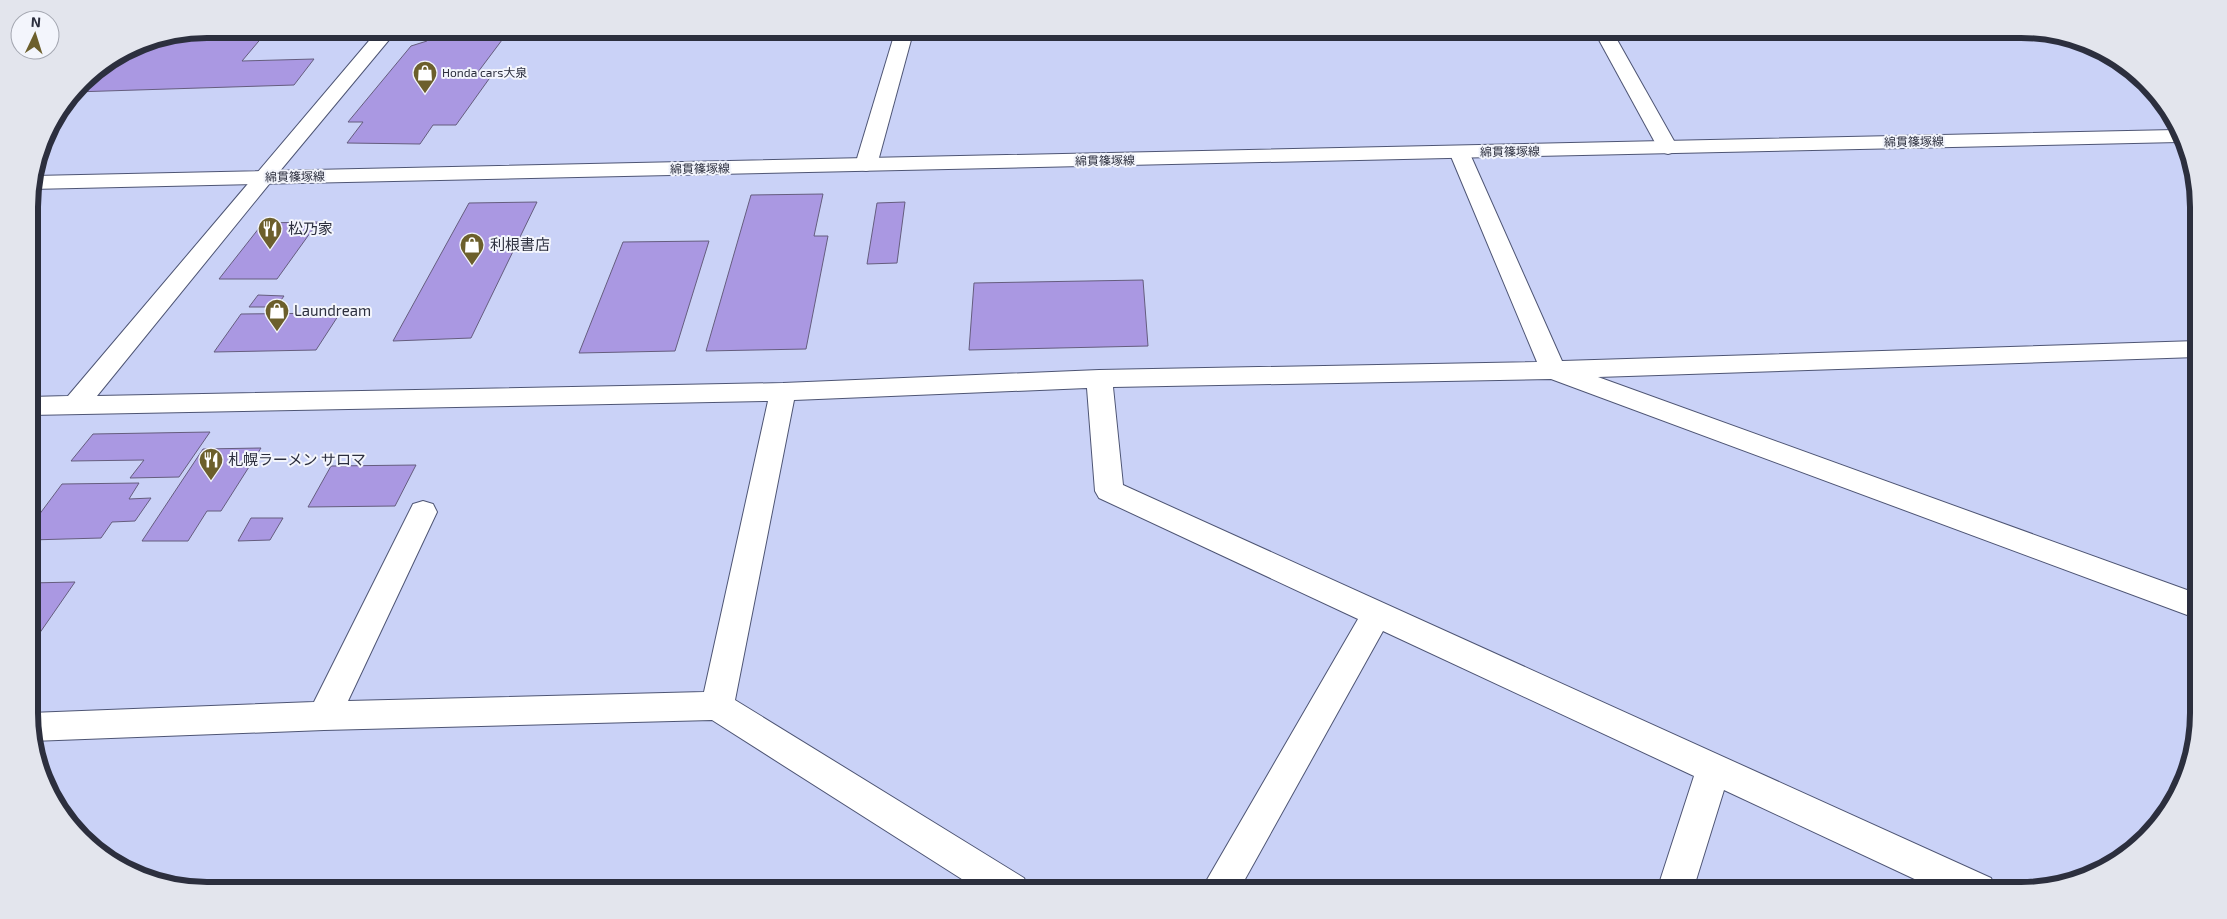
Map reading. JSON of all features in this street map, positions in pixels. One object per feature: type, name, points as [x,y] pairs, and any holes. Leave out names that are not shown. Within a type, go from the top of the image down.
[{"type":"street","points":[[75,405],[262,178],[381,38]]},
{"type":"street","points":[[866,165],[902,38]]},
{"type":"street","points":[[1607,38],[1668,148]]},
{"type":"street","name":"綿貫篠塚線","points":[[40,183],[1460,154],[2174,136]]},
{"type":"street","points":[[1460,154],[1553,370],[2190,605]]},
{"type":"street","points":[[38,406],[783,392],[1099,379],[1553,370],[2190,349]]},
{"type":"street","points":[[1099,379],[1109,491],[1959,881]]},
{"type":"street","points":[[717,706],[783,392]]},
{"type":"street","points":[[324,716],[423,512]]},
{"type":"street","points":[[1223,881],[1378,614]]},
{"type":"street","points":[[39,727],[324,716],[717,706],[998,882]]},
{"type":"street","points":[[1678,881],[1714,768]]},
{"type":"building","points":[[206,38],[261,38],[242,61],[314,59],[294,85],[82,92],[104,72],[142,50],[173,41]]},
{"type":"building","points":[[429,38],[504,38],[478,72],[494,72],[456,125],[433,125],[420,144],[347,143],[363,122],[348,122],[411,46],[427,41]]},
{"type":"building","points":[[823,194],[814,236],[828,236],[806,349],[706,351],[751,195]]},
{"type":"building","points":[[537,202],[471,338],[393,341],[469,203]]},
{"type":"building","points":[[905,202],[897,263],[867,264],[877,203]]},
{"type":"building","points":[[318,222],[277,279],[219,279],[263,223]]},
{"type":"building","points":[[709,241],[675,351],[579,353],[623,242]]},
{"type":"building","points":[[1143,280],[1148,346],[969,350],[974,283]]},
{"type":"building","points":[[258,295],[284,296],[276,307],[249,307]]},
{"type":"building","points":[[340,313],[316,350],[214,352],[241,314]]},
{"type":"building","points":[[210,432],[179,477],[130,478],[144,460],[71,461],[93,434]]},
{"type":"building","points":[[261,448],[221,511],[207,511],[188,541],[142,541],[203,449]]},
{"type":"building","points":[[416,465],[395,506],[308,507],[331,466]]},
{"type":"building","points":[[139,483],[129,499],[151,498],[135,521],[112,522],[101,538],[38,540],[38,516],[62,484]]},
{"type":"building","points":[[251,518],[283,518],[270,540],[238,541]]},
{"type":"building","points":[[75,582],[38,635],[38,583]]},
{"type":"place","name":"Honda cars大泉","points":[[425,94]]},
{"type":"place","name":"松乃家","points":[[270,250]]},
{"type":"place","name":"利根書店","points":[[472,266]]},
{"type":"place","name":"Laundream","points":[[277,332]]},
{"type":"place","name":"札幌ラーメン サロマ","points":[[211,481]]}]
